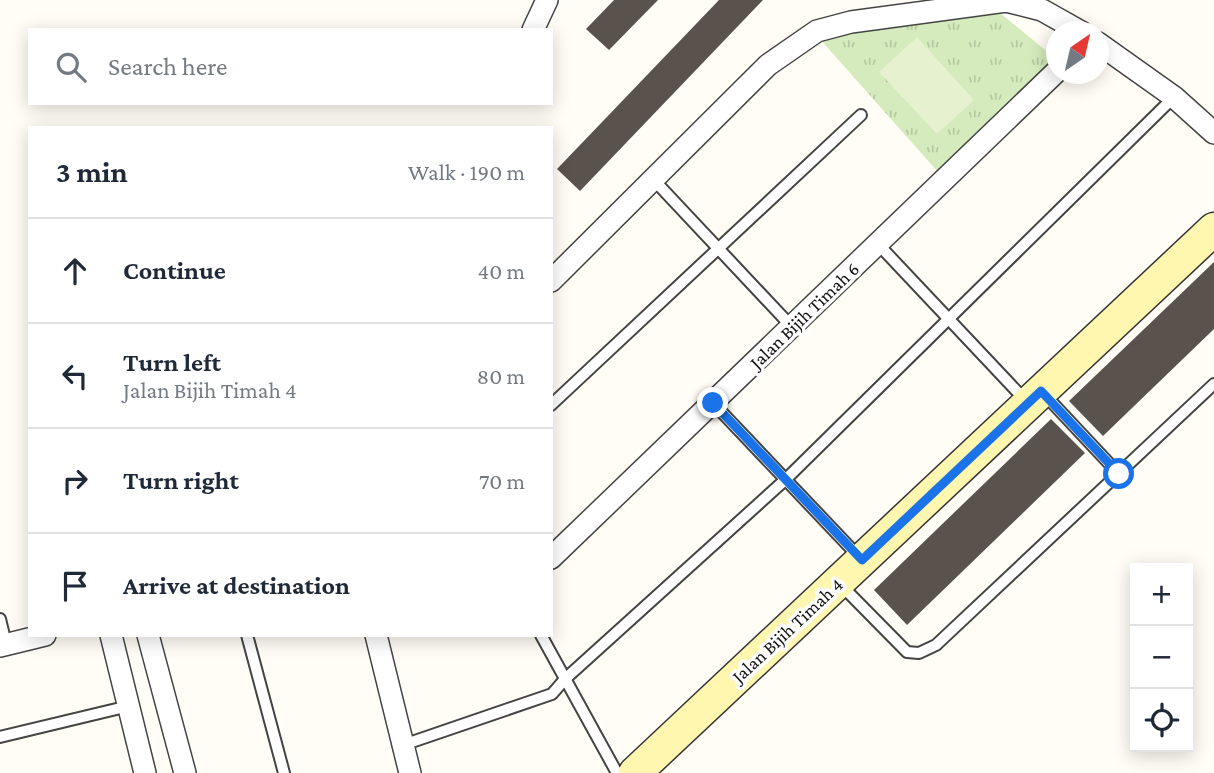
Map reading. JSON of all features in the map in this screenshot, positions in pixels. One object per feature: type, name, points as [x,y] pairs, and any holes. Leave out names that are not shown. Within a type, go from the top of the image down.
[{"type":"street","points":[[534,28],[547,0]]},
{"type":"street","points":[[553,279],[768,65],[817,31],[850,22],[1006,1],[1042,10],[1062,21]]},
{"type":"street","points":[[1109,51],[1174,97],[1214,133]]},
{"type":"street","name":"Jalan Bijih Timah 6","points":[[553,556],[1046,82]]},
{"type":"street","name":"Jalan Bijih Timah 4","points":[[635,773],[1214,229]]},
{"type":"street","points":[[3,645],[37,637]]},
{"type":"street","points":[[112,637],[145,773]]},
{"type":"street","points":[[149,637],[184,773]]},
{"type":"street","points":[[376,637],[410,773]]},
{"type":"lane","points":[[403,745],[552,694],[565,679],[785,480],[1174,97]]},
{"type":"lane","points":[[553,403],[861,115]]},
{"type":"lane","points":[[653,179],[792,327]]},
{"type":"lane","points":[[878,244],[950,320],[1119,474]]},
{"type":"lane","points":[[838,582],[907,652],[919,653],[936,645],[1214,384]]},
{"type":"lane","points":[[713,403],[862,560]]},
{"type":"lane","points":[[0,618],[3,645]]},
{"type":"lane","points":[[248,637],[284,773]]},
{"type":"lane","points":[[542,637],[618,773]]},
{"type":"lane","points":[[0,737],[129,706]]},
{"type":"green space","points":[[994,8],[1046,51],[1046,73],[938,172],[819,38]]},
{"type":"green space","points":[[917,37],[974,100],[937,134],[879,72]]},
{"type":"building","points":[[614,0],[658,0],[609,50],[586,29]]},
{"type":"building","points":[[719,0],[763,0],[580,191],[557,169]]},
{"type":"building","points":[[1214,262],[1214,329],[1103,436],[1069,401]]},
{"type":"building","points":[[1051,419],[1085,453],[907,625],[874,590]]},
{"type":"route","points":[[713,403],[862,560],[1041,391],[1119,474]]}]
